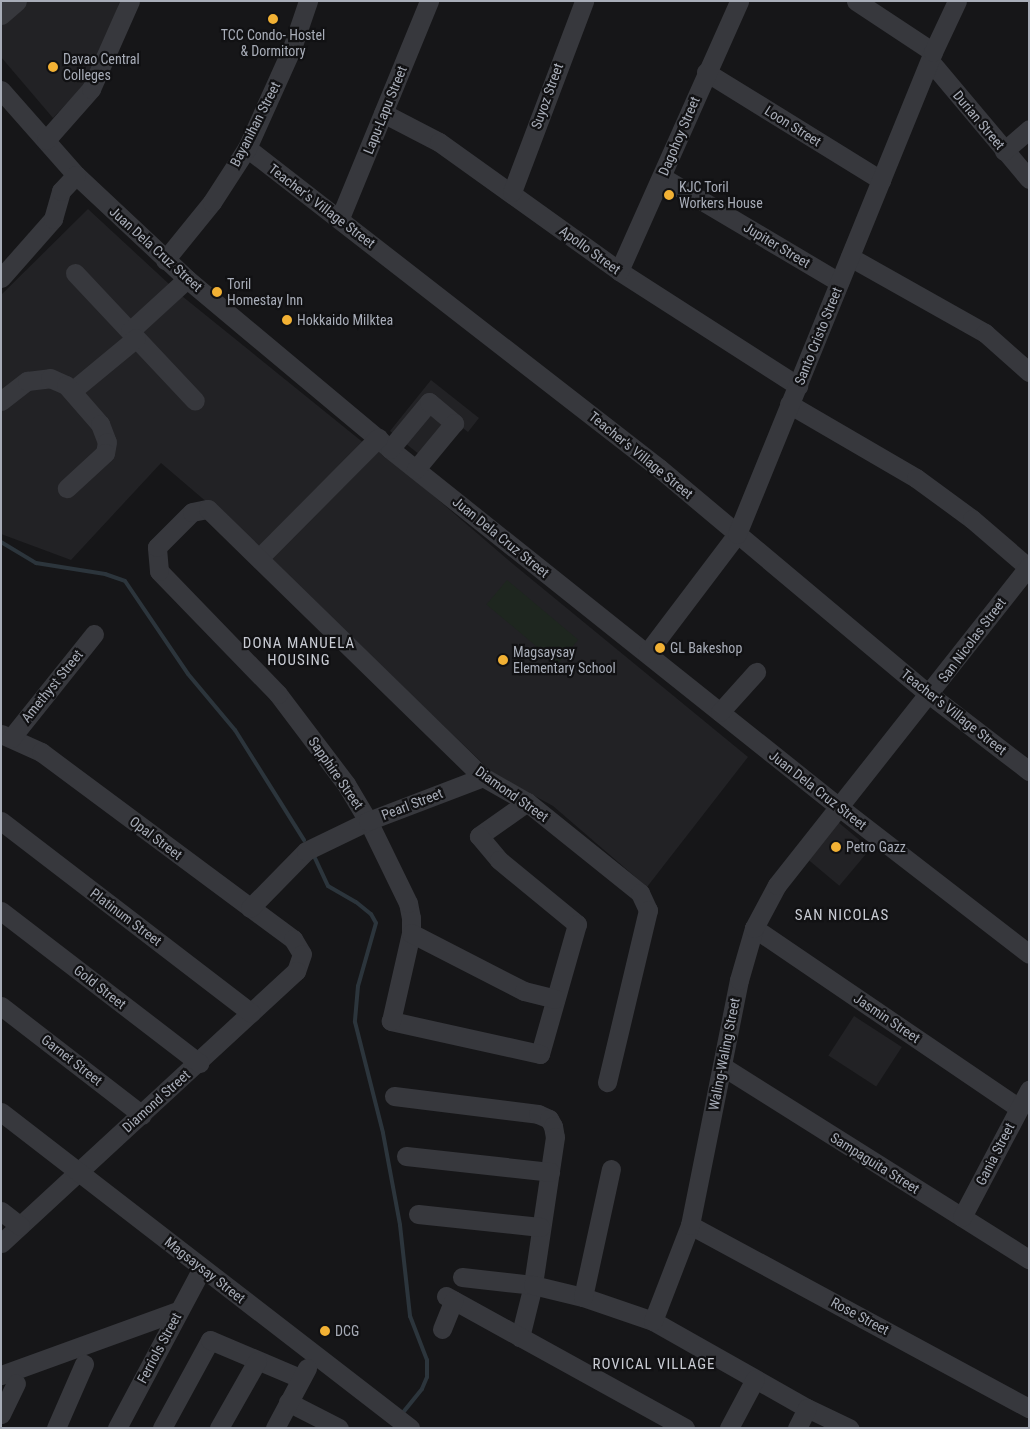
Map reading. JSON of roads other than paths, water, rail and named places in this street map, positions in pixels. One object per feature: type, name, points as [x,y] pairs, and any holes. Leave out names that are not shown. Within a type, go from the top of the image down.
[{"type":"street","points":[[1,15],[17,1]]},
{"type":"street","points":[[46,140],[92,89],[130,1]]},
{"type":"street","name":"Bayanihan Street","points":[[165,260],[212,202],[247,148],[292,48],[308,1]]},
{"type":"street","name":"Lapu-Lapu Street","points":[[340,218],[428,1]]},
{"type":"street","name":"Suyoz Street","points":[[512,192],[584,1]]},
{"type":"street","name":"Dagohoy Street","points":[[618,271],[662,177],[706,72],[739,1]]},
{"type":"street","name":"Durian Street","points":[[856,1],[932,56],[1004,151],[1029,178]]},
{"type":"street","name":"Santo Cristo Street","points":[[647,654],[738,534],[881,180],[932,56],[957,1]]},
{"type":"street","name":"Loon Street","points":[[706,72],[881,180]]},
{"type":"street","name":"Juan Dela Cruz Street","points":[[1,90],[76,175],[187,279],[416,469],[839,807],[1029,954]]},
{"type":"street","name":"Apollo Street","points":[[383,113],[439,142],[512,192],[618,271],[798,386]]},
{"type":"street","points":[[1004,151],[1029,129]]},
{"type":"street","name":"Teacher's Village Street","points":[[247,148],[340,218],[612,431],[930,695],[1029,771]]},
{"type":"street","points":[[1,278],[53,219],[60,191],[76,175]]},
{"type":"street","name":"Jupiter Street","points":[[662,177],[840,282]]},
{"type":"street","points":[[850,257],[985,333],[1029,372]]},
{"type":"street","points":[[75,273],[195,401]]},
{"type":"street","points":[[72,391],[133,335],[187,279]]},
{"type":"street","points":[[1,401],[17,387],[40,378],[60,380],[100,424],[106,442],[100,461],[67,488]]},
{"type":"street","points":[[260,557],[429,402],[454,423],[416,469]]},
{"type":"street","points":[[790,404],[916,478],[972,519],[1028,567]]},
{"type":"street","name":"Diamond Street","points":[[159,571],[157,547],[192,512],[208,509],[260,557],[483,777],[527,802],[646,900],[648,910],[607,1082]]},
{"type":"street","name":"San Nicolas Street","points":[[839,807],[930,695],[1028,567]]},
{"type":"street","name":"Sapphire Street","points":[[159,571],[278,694],[346,784],[368,822],[408,903],[411,934],[391,1021],[540,1054],[555,999]]},
{"type":"street","name":"Amethyst Street","points":[[6,736],[94,634]]},
{"type":"street","points":[[720,712],[756,672]]},
{"type":"street","name":"Opal Street","points":[[6,736],[41,752],[293,940],[302,954]]},
{"type":"street","name":"Pearl Street","points":[[250,908],[306,851],[368,822],[483,777]]},
{"type":"street","points":[[411,934],[524,991],[555,999],[577,924],[499,860],[479,836],[527,802]]},
{"type":"street","name":"Waling-Waling Street","points":[[653,1321],[690,1225],[744,957],[754,928],[777,885],[839,807]]},
{"type":"street","name":"Platinum Street","points":[[1,821],[251,1013]]},
{"type":"street","name":"Gold Street","points":[[1,911],[198,1063]]},
{"type":"street","name":"Jasmin Street","points":[[754,928],[1020,1108]]},
{"type":"street","name":"Diamond Street","points":[[1,1243],[296,971],[302,954]]},
{"type":"street","name":"Garnet Street","points":[[1,1006],[142,1114]]},
{"type":"street","name":"Sampaguita Street","points":[[722,1066],[1029,1259]]},
{"type":"street","name":"Gania Street","points":[[962,1218],[1029,1090]]},
{"type":"street","points":[[394,1096],[538,1114],[549,1118],[555,1137],[540,1227],[533,1285],[520,1338]]},
{"type":"street","name":"Magsaysay Street","points":[[1,1112],[410,1428]]},
{"type":"street","points":[[406,1156],[550,1172]]},
{"type":"street","points":[[583,1297],[611,1168]]},
{"type":"street","points":[[1,1211],[20,1226]]},
{"type":"street","points":[[418,1214],[540,1227]]},
{"type":"street","name":"Rose Street","points":[[690,1225],[1029,1408]]},
{"type":"street","name":"Ferriols Street","points":[[116,1428],[202,1268]]},
{"type":"street","points":[[462,1278],[533,1285],[583,1297],[653,1321],[807,1408],[849,1428]]},
{"type":"street","points":[[442,1330],[450,1298],[685,1428]]},
{"type":"street","points":[[1,1414],[9,1379],[178,1311]]},
{"type":"street","points":[[162,1428],[210,1340],[300,1378]]},
{"type":"street","points":[[274,1428],[300,1378],[320,1358]]},
{"type":"street","points":[[219,1428],[257,1361]]},
{"type":"street","points":[[56,1428],[84,1364]]},
{"type":"street","points":[[729,1428],[755,1379]]},
{"type":"street","points":[[288,1402],[339,1428]]},
{"type":"street","points":[[797,1428],[807,1408]]},
{"type":"waterway","points":[[1,542],[36,563],[105,574],[125,581],[188,674],[235,730],[304,840]]},
{"type":"waterway","points":[[314,856],[328,886],[356,902],[371,914],[376,923],[358,986],[355,1022],[383,1133],[400,1225],[410,1316],[427,1360],[427,1377],[422,1389],[402,1414]]},
{"type":"place","name":"TCC Condo- Hostel & Dormitory","points":[[273,19]]},
{"type":"place","name":"Davao Central Colleges","points":[[53,67]]},
{"type":"place","name":"KJC Toril Workers House","points":[[669,195]]},
{"type":"place","name":"Toril Homestay Inn","points":[[217,292]]},
{"type":"place","name":"Hokkaido Milktea","points":[[287,320]]},
{"type":"place","name":"GL Bakeshop","points":[[660,648]]},
{"type":"place","name":"Magsaysay Elementary School","points":[[503,660]]},
{"type":"place","name":"Petro Gazz","points":[[836,847]]},
{"type":"place","name":"DCG","points":[[325,1331]]},
{"type":"district","name":"DONA MANUELA HOUSING","points":[[299,652]]},
{"type":"district","name":"SAN NICOLAS","points":[[842,916]]},
{"type":"district","name":"ROVICAL VILLAGE","points":[[654,1365]]}]
